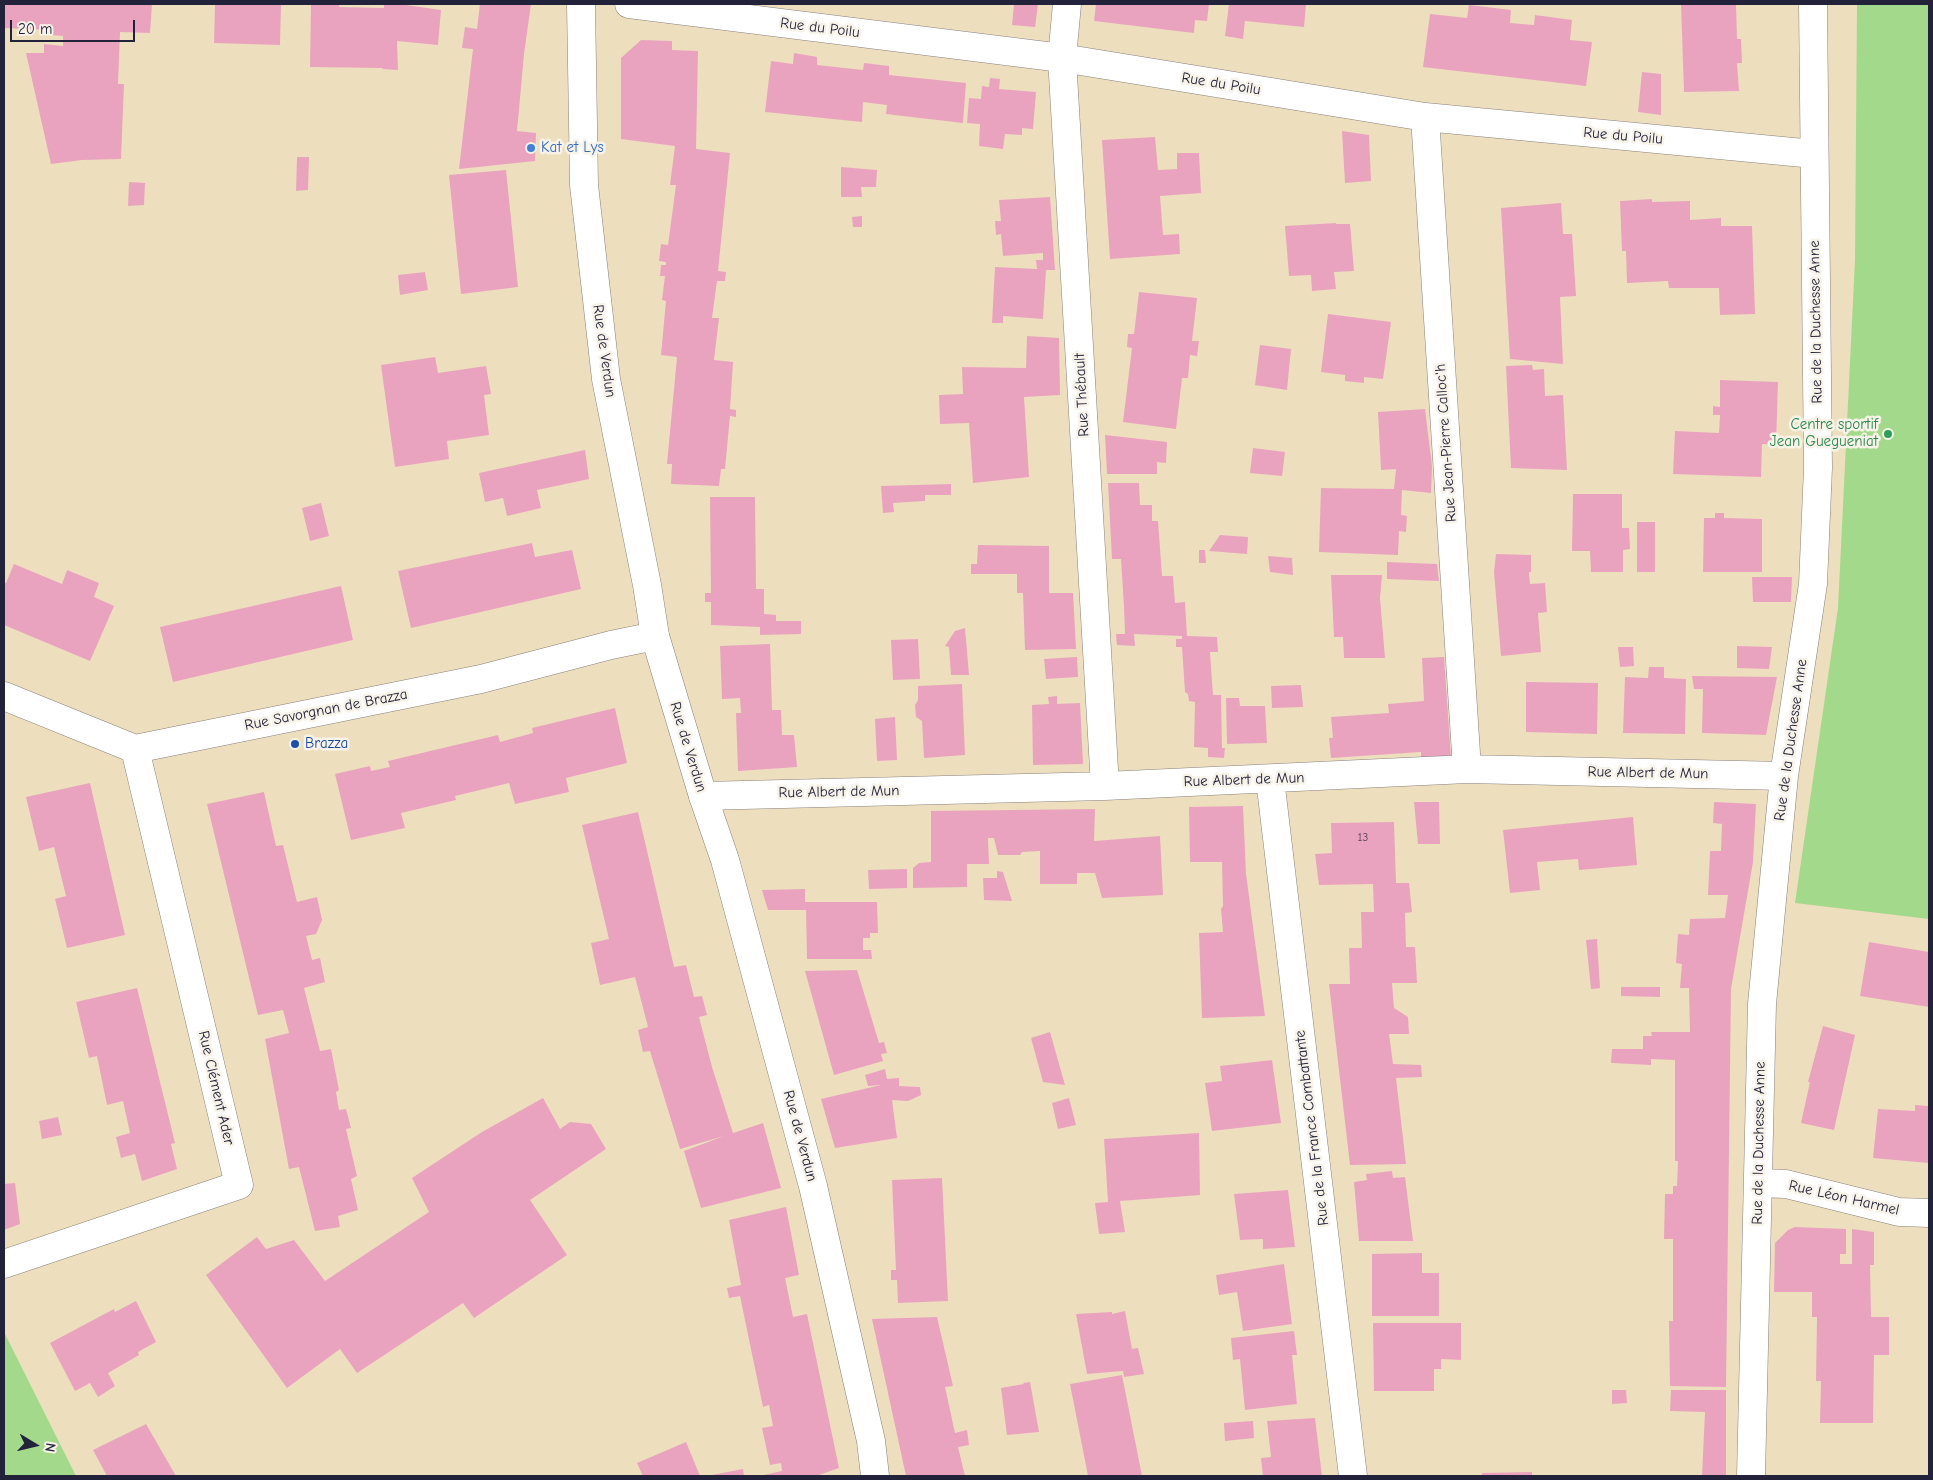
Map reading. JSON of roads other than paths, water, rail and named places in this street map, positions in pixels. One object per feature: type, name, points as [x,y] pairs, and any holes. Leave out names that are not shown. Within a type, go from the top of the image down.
[{"type":"street","name":"Rue de Verdun","points":[[581,4],[584,184],[606,379],[648,585],[655,636],[703,796],[725,860],[813,1186],[871,1441],[876,1476]]},
{"type":"street","name":"Rue du Poilu","points":[[630,4],[1062,58],[1425,117],[1814,154]]},
{"type":"street","name":"Rue Thébault","points":[[1067,4],[1062,58],[1105,786]]},
{"type":"street","name":"Rue de la Duchesse Anne","points":[[1751,1476],[1762,1004],[1784,776],[1812,584],[1818,477],[1813,4]]},
{"type":"street","name":"Rue Jean-Pierre Calloc'h","points":[[1425,117],[1467,769]]},
{"type":"street","name":"Rue Savorgnan de Brazza","points":[[135,749],[481,679],[611,645],[655,636]]},
{"type":"street","points":[[4,696],[135,749]]},
{"type":"street","name":"Rue Clément Ader","points":[[4,1264],[239,1185],[135,749]]},
{"type":"street","name":"Rue Albert de Mun","points":[[703,796],[1105,786],[1467,769],[1784,776]]},
{"type":"street","name":"Rue de la France Combattante","points":[[1270,779],[1353,1476]]},
{"type":"street","name":"Rue Léon Harmel","points":[[1758,1183],[1786,1184],[1899,1212],[1929,1214]]},
{"type":"place","name":"Kat et Lys","points":[[531,148]]},
{"type":"place","name":"Centre sportif Jean Guegueniat","points":[[1888,434]]},
{"type":"place","name":"Brazza","points":[[295,744]]}]
